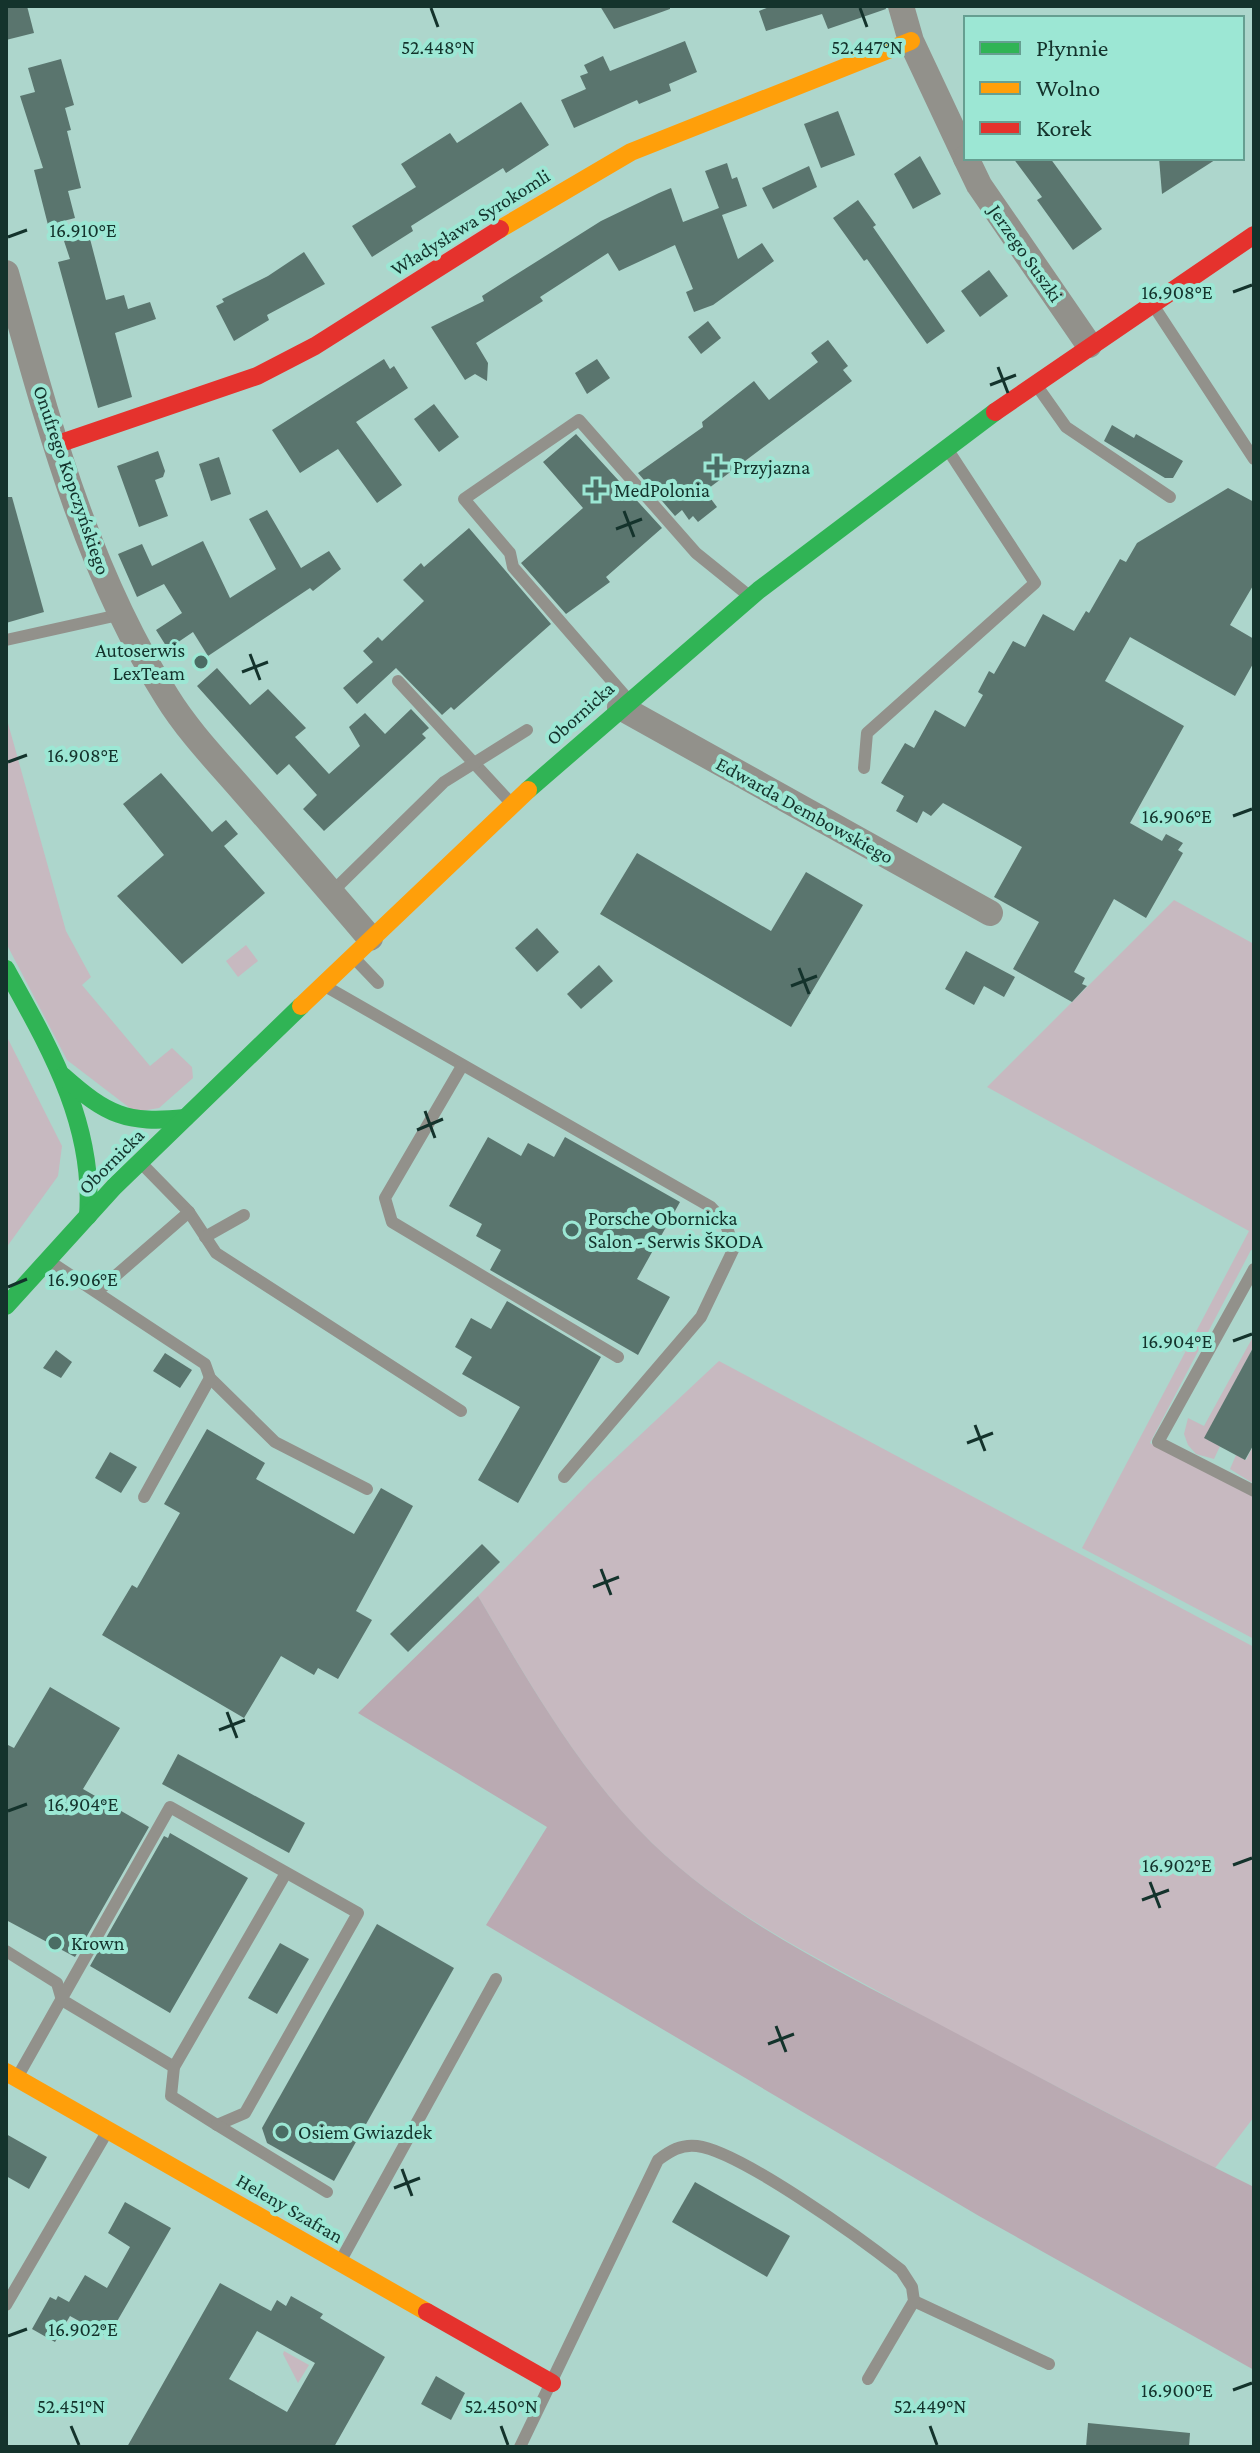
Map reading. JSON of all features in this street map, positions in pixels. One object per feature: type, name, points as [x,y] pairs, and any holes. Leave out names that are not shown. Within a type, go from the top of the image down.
[{"type":"street","name":"Jerzego Suszki","points":[[901,6],[911,41],[964,154]]},
{"type":"street","name":"Władysława Syrokomli","points":[[55,445],[257,376],[315,346],[560,191],[631,152],[911,41]]},
{"type":"street","name":"Jerzego Suszki","points":[[967,160],[979,185],[1089,345]]},
{"type":"street","name":"Obornicka","points":[[6,1306],[88,1216],[131,1148],[185,1118],[512,804],[624,703],[750,597],[946,447],[1089,345],[1254,235]]},
{"type":"street","name":"Onufrego Kopczyńskiego","points":[[6,273],[55,445],[94,553],[123,614],[168,699],[361,947]]},
{"type":"street","name":"Edwarda Dembowskiego","points":[[624,703],[990,913]]},
{"type":"street","points":[[6,969],[101,1152],[92,1183],[88,1216]]},
{"type":"street","points":[[63,1076],[112,1117],[131,1148],[101,1152]]},
{"type":"street","points":[[112,1117],[137,1122],[185,1118]]},
{"type":"street","name":"Heleny Szafran","points":[[11,2075],[552,2383]]},
{"type":"lane","points":[[1152,303],[1254,459]]},
{"type":"lane","points":[[1035,384],[1066,427],[1170,497]]},
{"type":"lane","points":[[624,703],[585,650],[513,567],[510,553],[464,499],[579,420],[696,553],[750,597]]},
{"type":"lane","points":[[864,768],[867,733],[1035,583],[946,447]]},
{"type":"lane","points":[[6,640],[123,614]]},
{"type":"lane","points":[[398,681],[512,804]]},
{"type":"lane","points":[[339,885],[444,782],[527,730]]},
{"type":"lane","points":[[361,947],[378,983]]},
{"type":"lane","points":[[322,985],[711,1207],[725,1222],[734,1248],[701,1317],[564,1477]]},
{"type":"lane","points":[[462,1066],[385,1198],[392,1222],[618,1357]]},
{"type":"lane","points":[[131,1148],[189,1212],[216,1253],[461,1411]]},
{"type":"lane","points":[[98,1291],[189,1212]]},
{"type":"lane","points":[[205,1237],[244,1215]]},
{"type":"lane","points":[[47,1259],[205,1364],[210,1378],[275,1442],[367,1489]]},
{"type":"lane","points":[[1254,1269],[1158,1442],[1254,1491]]},
{"type":"lane","points":[[144,1497],[210,1378]]},
{"type":"lane","points":[[11,2075],[62,2000],[170,1807],[358,1913],[245,2113],[217,2125]]},
{"type":"lane","points":[[286,1873],[174,2067],[171,2096],[327,2192]]},
{"type":"lane","points":[[6,1951],[57,1983],[62,2000],[174,2067]]},
{"type":"lane","points":[[341,2262],[496,1979]]},
{"type":"lane","points":[[6,2305],[108,2130]]},
{"type":"lane","points":[[520,2447],[658,2160],[674,2148],[697,2146],[740,2162],[901,2270],[912,2287],[914,2301],[868,2379]]},
{"type":"lane","points":[[914,2301],[1049,2364]]},
{"type":"shaded area","points":[[6,716],[66,931],[91,977],[82,985],[150,1066],[172,1048],[192,1067],[193,1078],[159,1108],[135,1112],[67,1060],[6,943]]},
{"type":"shaded area","points":[[1174,900],[1254,944],[1254,1251],[1251,1250],[1150,1443],[1254,1497],[1254,1639],[1082,1548],[1249,1231],[987,1087]]},
{"type":"shaded area","points":[[246,945],[258,961],[238,977],[226,961]]},
{"type":"shaded area","points":[[6,1035],[62,1146],[58,1176],[6,1248]]},
{"type":"shaded area","points":[[1254,1335],[1254,1346],[1205,1438],[1220,1446],[1214,1459],[1196,1454],[1184,1434],[1188,1418],[1204,1426]]},
{"type":"shaded area","points":[[719,1361],[1254,1647],[1254,2117],[1215,2168],[914,2011],[785,1940],[729,1905],[676,1865],[625,1815],[578,1756],[536,1693],[478,1596],[590,1482]]},
{"type":"shaded area","points":[[1254,1444],[1254,1484],[1230,1469],[1236,1455],[1246,1460]]},
{"type":"shaded area","points":[[478,1596],[557,1725],[601,1787],[652,1843],[717,1897],[825,1964],[1254,2187],[1254,2370],[979,2216],[486,1925],[547,1827],[358,1713]]},
{"type":"shaded area","points":[[284,2351],[309,2365],[298,2383],[283,2354]]},
{"type":"building","points":[[6,6],[27,6],[34,33],[6,40]]},
{"type":"building","points":[[600,6],[670,6],[670,9],[614,29]]},
{"type":"building","points":[[772,6],[885,6],[886,9],[828,29],[822,14],[766,31],[759,11]]},
{"type":"building","points":[[685,41],[697,72],[669,84],[671,91],[639,104],[637,100],[574,128],[561,100],[586,89],[580,76],[588,73],[584,65],[603,56],[610,71]]},
{"type":"building","points":[[61,59],[74,105],[65,108],[71,130],[67,131],[81,188],[68,191],[75,218],[48,225],[34,170],[43,168],[20,96],[35,92],[28,68]]},
{"type":"building","points":[[521,102],[549,145],[506,173],[503,168],[411,226],[413,231],[372,257],[352,226],[416,187],[401,164],[450,133],[457,143]]},
{"type":"building","points":[[838,111],[855,155],[821,168],[804,124]]},
{"type":"building","points":[[920,156],[941,194],[913,209],[894,174]]},
{"type":"building","points":[[1014,160],[1051,160],[1102,229],[1073,250],[1037,200],[1042,197]]},
{"type":"building","points":[[1159,160],[1215,160],[1162,194]]},
{"type":"building","points":[[727,163],[732,179],[737,177],[747,206],[722,215],[738,259],[762,243],[774,261],[713,305],[694,312],[686,292],[693,289],[675,245],[619,271],[608,253],[540,297],[543,301],[476,343],[488,363],[487,381],[475,374],[465,380],[431,327],[484,301],[482,296],[601,221],[671,188],[683,222],[719,208],[705,171]]},
{"type":"building","points":[[809,166],[817,187],[773,209],[762,188]]},
{"type":"building","points":[[858,200],[876,225],[873,227],[945,331],[927,344],[867,259],[864,261],[833,218]]},
{"type":"building","points":[[89,235],[106,300],[124,295],[128,309],[150,302],[156,319],[115,333],[132,397],[98,408],[58,262],[70,259],[64,241]]},
{"type":"building","points":[[304,252],[325,284],[267,315],[269,320],[234,341],[216,306],[224,302],[222,299],[268,276]]},
{"type":"building","points":[[989,270],[1008,296],[980,317],[961,291]]},
{"type":"building","points":[[708,321],[721,338],[701,354],[688,337]]},
{"type":"building","points":[[828,340],[848,366],[843,370],[852,381],[705,491],[717,507],[698,522],[693,516],[689,520],[682,510],[675,516],[638,473],[703,427],[702,422],[754,381],[769,400],[818,362],[811,353]]},
{"type":"building","points":[[384,359],[390,369],[394,366],[408,388],[356,422],[402,485],[377,503],[338,449],[300,473],[272,430]]},
{"type":"building","points":[[597,359],[610,378],[587,394],[575,373]]},
{"type":"building","points":[[434,404],[459,437],[439,452],[414,419]]},
{"type":"building","points":[[1112,425],[1134,438],[1136,434],[1183,461],[1173,478],[1165,478],[1104,441]]},
{"type":"building","name":"MedPolonia","points":[[576,434],[662,528],[606,577],[610,582],[566,614],[521,563],[583,508],[543,462]]},
{"type":"building","points":[[158,451],[165,471],[163,477],[155,480],[168,516],[139,527],[117,466]]},
{"type":"building","points":[[219,457],[231,494],[211,501],[199,464]]},
{"type":"building","points":[[1228,488],[1254,502],[1254,584],[1230,625],[1254,639],[1254,662],[1235,696],[1130,637],[1105,681],[1184,726],[1130,823],[1162,841],[1166,834],[1183,843],[1178,850],[1183,853],[1146,918],[1114,899],[1074,972],[1085,978],[1082,984],[1087,986],[1072,1002],[1013,969],[1039,922],[994,897],[1022,847],[943,803],[931,816],[923,811],[917,823],[896,811],[904,796],[881,783],[905,743],[914,748],[935,710],[965,727],[983,695],[978,692],[989,671],[994,674],[1013,641],[1025,647],[1043,614],[1074,631],[1086,611],[1089,613],[1120,559],[1126,562],[1137,543]]},
{"type":"building","points":[[6,497],[12,497],[44,612],[6,623]]},
{"type":"building","points":[[267,510],[301,568],[329,551],[341,569],[313,591],[310,588],[208,656],[193,632],[168,649],[156,630],[182,613],[164,584],[137,597],[118,554],[142,544],[152,566],[203,541],[230,598],[276,569],[249,519]]},
{"type":"building","points":[[469,528],[551,624],[454,710],[451,707],[442,715],[396,668],[357,704],[343,688],[373,662],[363,651],[378,637],[382,641],[424,601],[403,580],[421,563],[424,567]]},
{"type":"building","points":[[217,668],[250,705],[268,689],[306,728],[295,737],[329,774],[360,746],[349,727],[365,713],[385,734],[411,709],[429,728],[422,734],[426,738],[324,831],[303,809],[317,795],[289,764],[277,775],[197,686]]},
{"type":"building","points":[[161,773],[212,832],[226,820],[238,834],[224,846],[265,893],[182,964],[117,896],[164,855],[123,804]]},
{"type":"building","points":[[637,853],[771,931],[806,872],[863,905],[791,1027],[600,914]]},
{"type":"building","points":[[537,928],[559,952],[537,972],[515,948]]},
{"type":"building","points":[[966,951],[1015,977],[1004,997],[984,986],[974,1005],[945,989]]},
{"type":"building","points":[[599,965],[613,981],[581,1009],[567,994]]},
{"type":"building","name":"Porsche Obornicka Salon - Serwis ŠKODA","points":[[488,1137],[521,1156],[528,1143],[554,1157],[565,1137],[680,1202],[637,1279],[670,1297],[638,1355],[490,1270],[501,1250],[476,1236],[482,1224],[449,1206]]},
{"type":"building","points":[[507,1301],[601,1357],[518,1503],[478,1480],[520,1407],[462,1374],[472,1357],[455,1347],[471,1318],[491,1329]]},
{"type":"building","points":[[1254,1346],[1254,1444],[1245,1460],[1204,1438]]},
{"type":"building","points":[[56,1350],[72,1362],[61,1378],[43,1368]]},
{"type":"building","points":[[165,1353],[192,1370],[180,1388],[153,1371]]},
{"type":"building","points":[[207,1429],[265,1463],[256,1479],[354,1534],[381,1488],[413,1506],[356,1611],[372,1620],[338,1679],[318,1668],[314,1675],[281,1656],[244,1718],[102,1635],[132,1585],[137,1588],[180,1513],[164,1504]]},
{"type":"building","points":[[110,1452],[137,1467],[121,1493],[95,1478]]},
{"type":"building","points":[[482,1544],[500,1562],[408,1652],[390,1634]]},
{"type":"building","points":[[50,1687],[120,1728],[83,1789],[149,1827],[75,1957],[6,1920],[6,1744],[14,1748]]},
{"type":"building","points":[[178,1754],[305,1823],[289,1853],[162,1784]]},
{"type":"building","points":[[170,1833],[248,1878],[170,2013],[90,1966],[164,1836],[168,1838]]},
{"type":"building","points":[[377,1924],[454,1968],[334,2181],[267,2143],[262,2128]]},
{"type":"building","points":[[280,1943],[309,1959],[277,2014],[248,1998]]},
{"type":"building","points":[[6,2134],[47,2157],[29,2189],[6,2176]]},
{"type":"building","points":[[695,2182],[790,2236],[767,2277],[672,2222]]},
{"type":"building","points":[[125,2202],[171,2228],[108,2337],[70,2316],[55,2342],[32,2329],[50,2297],[56,2300],[58,2296],[69,2302],[85,2275],[107,2288],[130,2247],[108,2233]]},
{"type":"building","points":[[220,2283],[271,2311],[277,2300],[286,2306],[291,2296],[323,2314],[320,2318],[385,2357],[334,2447],[127,2447]],"holes":[[[257,2331],[315,2363],[287,2412],[229,2379]]]},
{"type":"building","points":[[436,2376],[465,2393],[451,2420],[421,2404]]},
{"type":"building","points":[[1088,2423],[1190,2433],[1189,2447],[1086,2447]]},
{"type":"traffic: fast","points":[[528,790],[759,590],[995,412]]},
{"type":"traffic: fast","points":[[6,969],[66,1087],[84,1150],[88,1216]]},
{"type":"traffic: fast","points":[[6,1306],[114,1187],[301,1006]]},
{"type":"traffic: fast","points":[[63,1076],[92,1100],[118,1114],[147,1119],[185,1118]]},
{"type":"traffic: slow","points":[[500,229],[631,152],[911,41]]},
{"type":"traffic: slow","points":[[301,1006],[528,790]]},
{"type":"traffic: slow","points":[[6,2072],[427,2312]]},
{"type":"traffic: jam","points":[[55,445],[257,376],[315,346],[500,229]]},
{"type":"traffic: jam","points":[[995,412],[1254,235]]},
{"type":"traffic: jam","points":[[427,2312],[552,2383]]},
{"type":"place","name":"Przyjazna","points":[[717,467]]},
{"type":"place","name":"MedPolonia","points":[[596,490]]},
{"type":"place","name":"Autoserwis LexTeam","points":[[201,662]]},
{"type":"place","name":"Porsche Obornicka Salon - Serwis ŠKODA","points":[[572,1230]]},
{"type":"place","name":"Krown","points":[[55,1943]]},
{"type":"place","name":"Osiem Gwiazdek","points":[[282,2132]]}]
